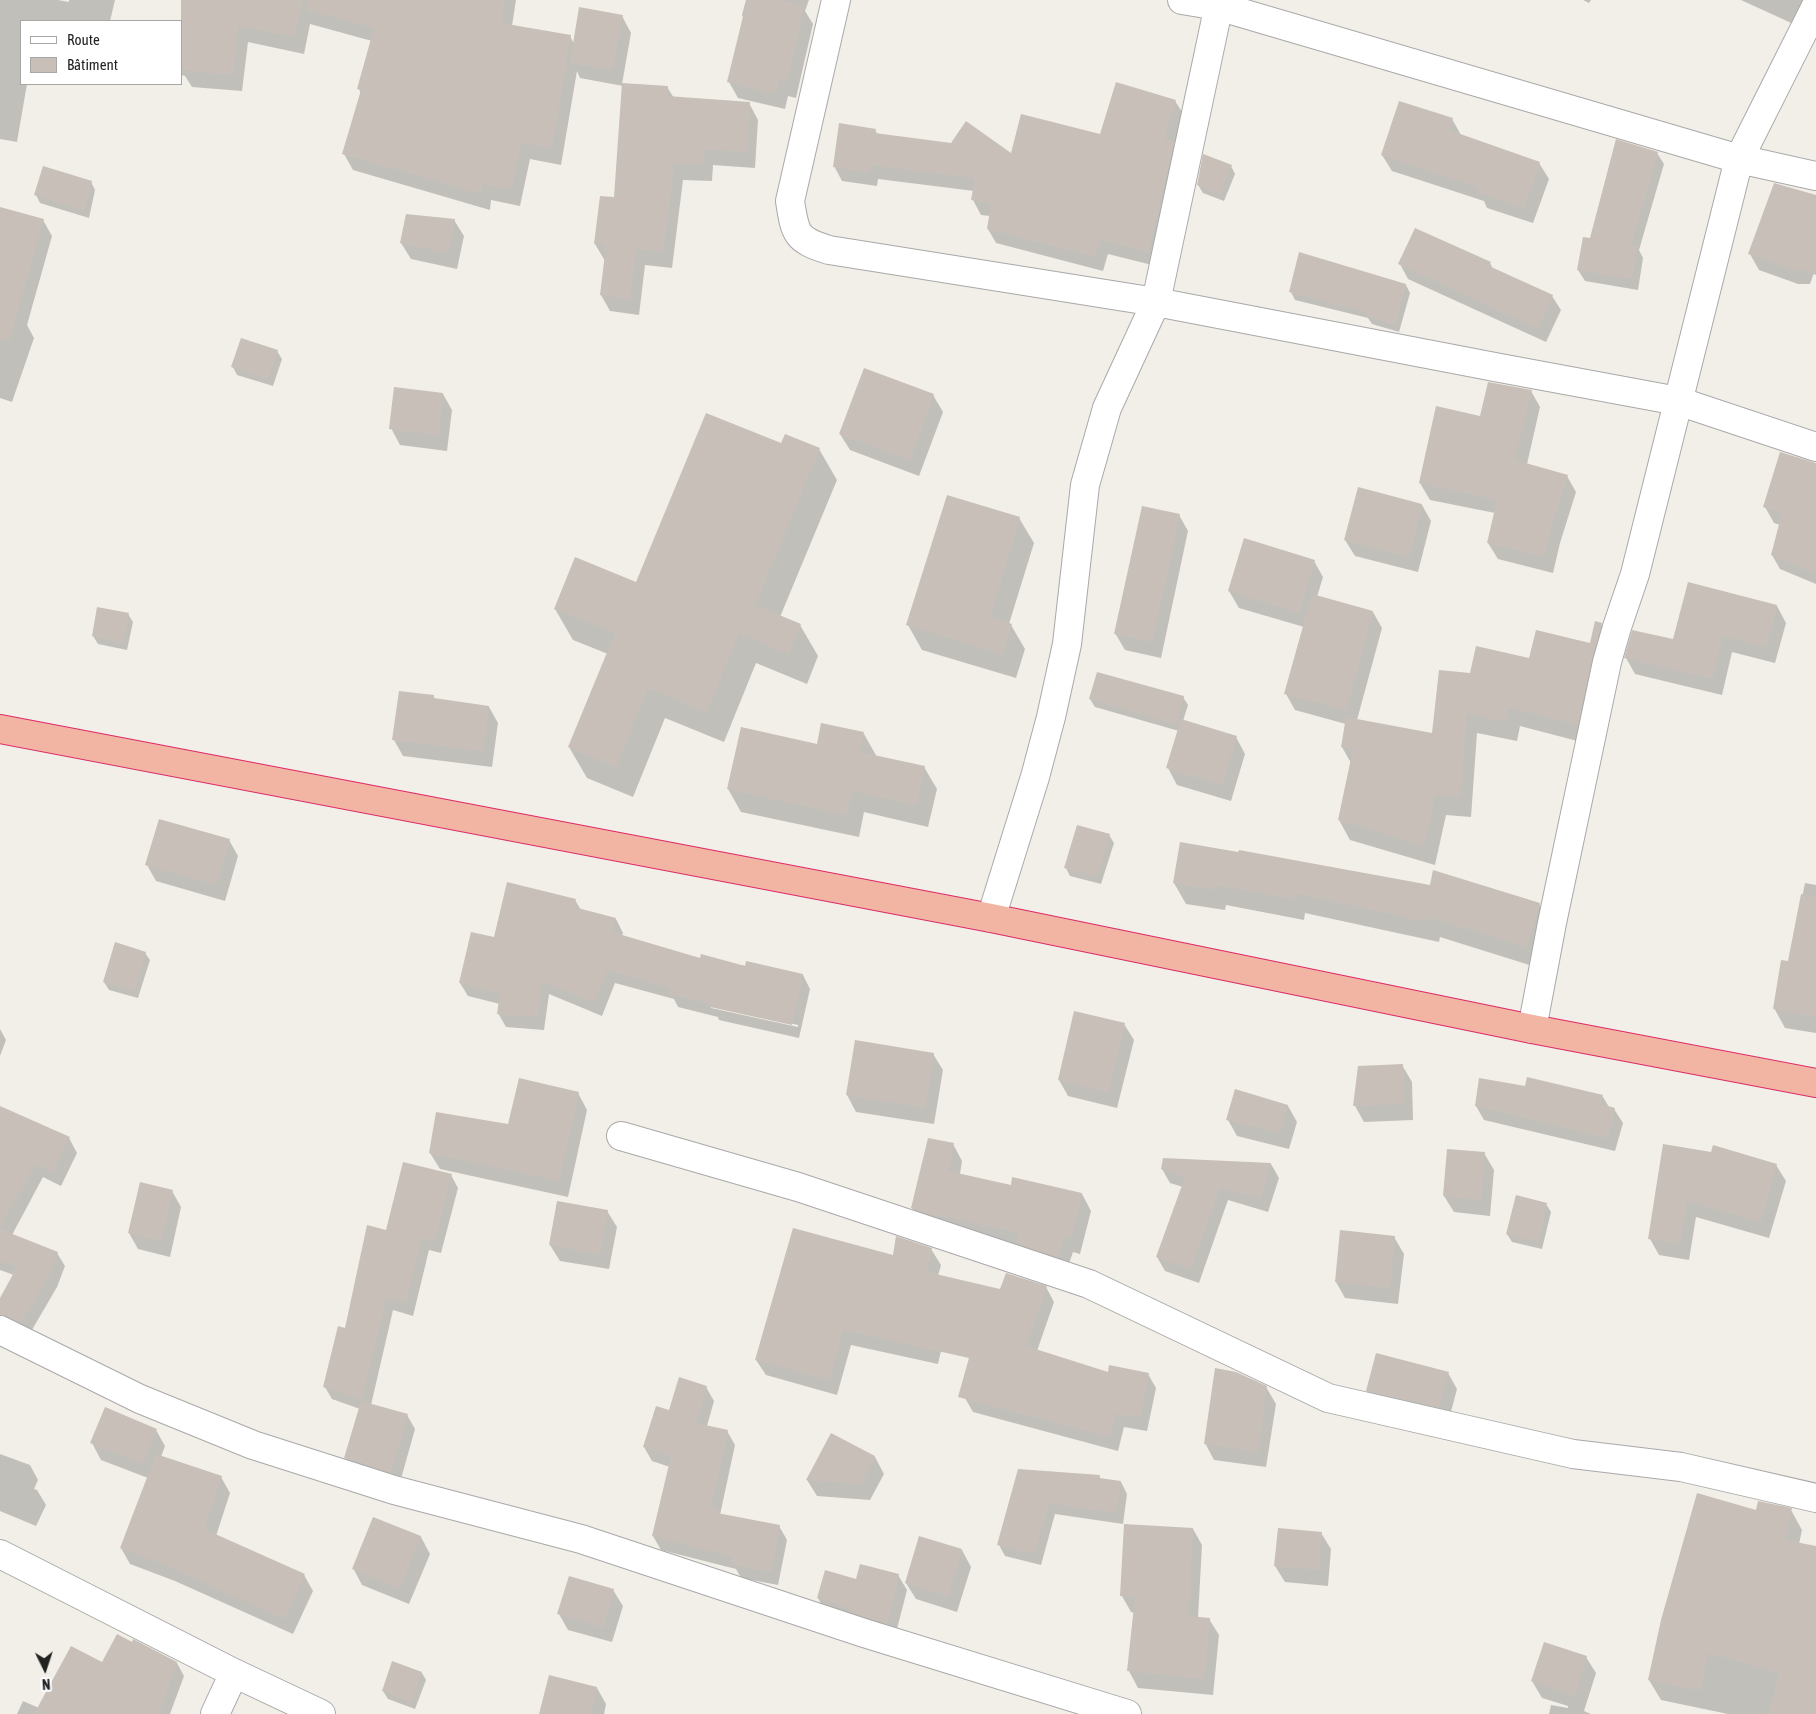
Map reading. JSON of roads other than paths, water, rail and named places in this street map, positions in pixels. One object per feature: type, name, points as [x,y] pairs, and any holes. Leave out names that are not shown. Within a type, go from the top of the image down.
[{"type":"highway","points":[[0,729],[991,918],[1532,1029],[1816,1084]]},
{"type":"street","points":[[836,0],[790,201],[796,229],[803,239],[829,250],[1156,302],[1678,401],[1816,447]]},
{"type":"street","points":[[1182,0],[1219,3],[1739,159],[1816,176]]},
{"type":"street","points":[[991,918],[1035,777],[1051,718],[1067,644],[1086,485],[1107,408],[1156,302],[1219,3]]},
{"type":"street","points":[[1532,1029],[1607,662],[1635,574],[1739,159],[1816,6]]},
{"type":"street","points":[[621,1136],[798,1187],[1089,1284],[1328,1398],[1573,1454],[1681,1466],[1816,1498]]},
{"type":"street","points":[[0,1330],[140,1399],[253,1445],[394,1490],[581,1539],[864,1633],[1127,1714]]},
{"type":"street","points":[[0,1554],[320,1714]]},
{"type":"street","points":[[215,1714],[234,1672]]}]
